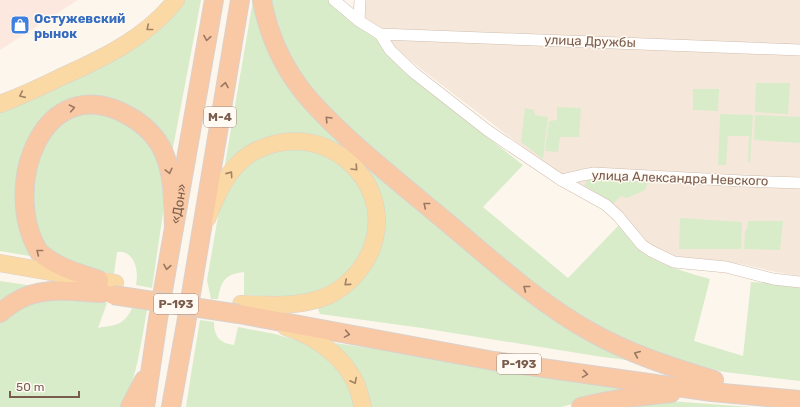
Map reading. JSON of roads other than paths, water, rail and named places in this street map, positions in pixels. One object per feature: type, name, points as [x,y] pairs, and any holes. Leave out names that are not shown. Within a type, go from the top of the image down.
[{"type":"highway","name":"«Дон»","points":[[145,407],[150,366],[214,0]]},
{"type":"highway","name":"«Дон»","points":[[171,407],[240,0]]},
{"type":"highway","points":[[262,0],[278,51],[286,67],[301,90],[333,124],[412,193],[526,288],[566,317],[591,332],[637,354],[713,386]]},
{"type":"highway","points":[[17,149],[35,126],[47,117],[69,107],[92,105],[109,108],[124,113],[150,132],[157,140],[164,154],[171,180],[174,228]]},
{"type":"highway","points":[[10,216],[22,235],[40,254],[108,288]]},
{"type":"highway","points":[[0,313],[14,302],[42,292],[108,288]]},
{"type":"highway","name":"Р-193","points":[[108,288],[452,340],[493,349],[800,400]]},
{"type":"highway","points":[[130,407],[150,366]]},
{"type":"highway","points":[[581,407],[604,401],[672,393],[713,386]]},
{"type":"highway","name":"Р-193","points":[[713,386],[800,396]]},
{"type":"main road","points":[[0,104],[95,63],[140,35],[155,23],[176,0]]},
{"type":"main road","points":[[200,234],[216,197],[233,169],[249,154],[275,144],[296,141],[326,147],[350,163],[364,178],[370,188],[376,212],[376,237],[367,260],[352,279],[328,296],[313,301],[289,305],[240,309]]},
{"type":"main road","points":[[0,263],[108,288]]},
{"type":"main road","points":[[0,274],[108,288]]},
{"type":"main road","points":[[240,309],[292,329],[317,342],[335,356],[352,376],[357,386],[363,407]]},
{"type":"main road","points":[[178,369],[178,407]]},
{"type":"street","points":[[334,0],[358,21],[380,34],[390,50],[437,92],[487,130],[561,180],[606,205],[618,216],[642,245],[661,257],[674,262],[726,267],[773,279],[800,282]]},
{"type":"street","points":[[358,21],[360,0]]},
{"type":"street","name":"улица Дружбы","points":[[380,34],[800,50]]},
{"type":"street","name":"улица Александра Невского","points":[[561,180],[594,173],[743,182],[800,183]]},
{"type":"place","name":"Остужевский рынок","points":[[20,25]]}]
